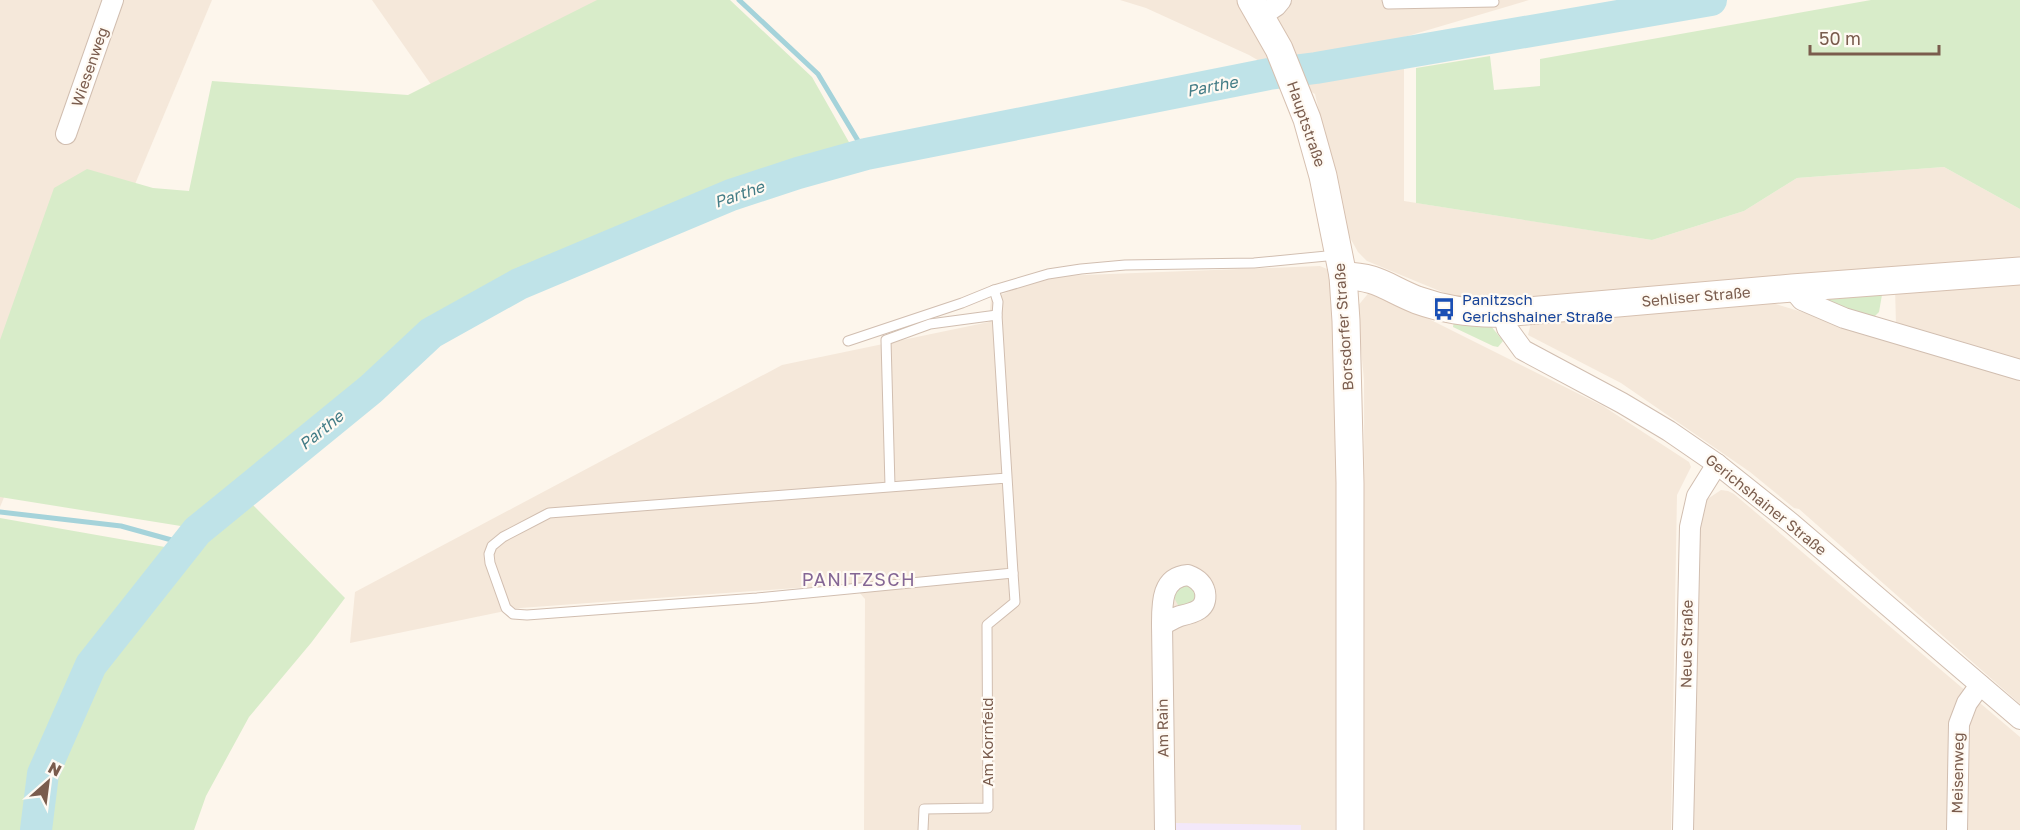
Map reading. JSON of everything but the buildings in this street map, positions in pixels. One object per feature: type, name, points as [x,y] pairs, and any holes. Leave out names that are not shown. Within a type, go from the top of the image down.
[{"type":"street","name":"Wiesenweg","points":[[66,134],[113,0]]},
{"type":"street","name":"Hauptstraße","points":[[1264,5],[1306,119],[1323,176],[1341,266]]},
{"type":"street","name":"Sehliser Straße","points":[[1341,266],[1360,276],[1382,282],[1415,299],[1444,309],[1474,314],[2020,271]]},
{"type":"street","name":"Borsdorfer Straße","points":[[1341,266],[1346,332],[1350,483],[1350,830]]},
{"type":"street","points":[[1792,288],[1802,300],[1844,318],[2020,370]]},
{"type":"street","name":"Gerichshainer Straße","points":[[1503,313],[1508,328],[1523,350],[1622,403],[1669,431],[1717,464],[1791,523],[2020,719]]},
{"type":"street","name":"Neue Straße","points":[[1683,830],[1690,527],[1697,496],[1717,464]]},
{"type":"street","name":"Am Rain","points":[[1162,625],[1165,830]]},
{"type":"street","name":"Meisenweg","points":[[1957,830],[1959,724],[1967,703],[1980,686]]},
{"type":"lane","points":[[1387,0],[1388,4],[1494,2]]},
{"type":"lane","name":"Borsdorfer Straße","points":[[848,341],[994,290],[1048,274],[1125,265],[1254,263],[1341,266]]},
{"type":"lane","points":[[994,290],[998,302],[1013,573],[757,598],[527,615],[513,614],[506,608],[490,563],[489,555],[492,546],[503,537],[549,513],[1007,478]]},
{"type":"lane","points":[[890,486],[886,340],[930,324],[997,315]]},
{"type":"lane","name":"Am Kornfeld","points":[[923,830],[924,809],[988,808],[987,625],[1015,602],[1013,573]]},
{"type":"shaded area","points":[[0,0],[212,0],[0,507]]},
{"type":"shaded area","points":[[372,0],[656,0],[451,113]]},
{"type":"shaded area","points":[[1120,0],[1529,0],[1401,38],[1404,68],[1404,201],[1652,240],[1744,211],[1797,178],[1944,167],[2020,209],[2020,259],[1759,281],[1494,299],[1447,294],[1367,261],[1358,252],[1349,236],[1315,94],[1249,55],[1146,8]]},
{"type":"shaded area","points":[[1320,266],[1332,275],[1339,464],[1335,830],[864,830],[865,599],[852,584],[520,608],[350,643],[355,592],[782,365],[989,322],[991,299],[1017,288],[1058,276]]},
{"type":"shaded area","points":[[2020,278],[2020,363],[1896,325],[1895,287]]},
{"type":"shaded area","points":[[1371,290],[1603,406],[1689,462],[1691,467],[1677,495],[1671,830],[1365,830],[1364,380],[1357,307]]},
{"type":"shaded area","points":[[1759,299],[2020,377],[2020,704],[1799,509],[1794,508],[1750,472],[1621,383],[1528,335],[1531,323]]},
{"type":"shaded area","points":[[1721,490],[1734,494],[2020,737],[2020,830],[1692,830],[1697,529],[1703,502]]},
{"type":"shaded area","points":[[1175,823],[1301,825],[1301,830],[1176,830]]},
{"type":"green space","points":[[597,0],[730,0],[812,77],[854,151],[710,193],[525,272],[425,328],[187,527],[0,497],[0,340],[54,188],[87,169],[153,188],[189,191],[212,81],[408,95]]},
{"type":"green space","points":[[1871,0],[2020,0],[2020,209],[1944,167],[1797,178],[1744,211],[1652,240],[1416,203],[1416,68],[1490,56],[1494,90],[1540,86],[1540,59]]},
{"type":"green space","points":[[1883,289],[1879,312],[1871,320],[1825,305],[1825,293]]},
{"type":"green space","points":[[1454,321],[1491,326],[1503,341],[1498,347],[1493,346],[1453,327]]},
{"type":"green space","points":[[253,505],[345,598],[249,717],[206,796],[194,830],[44,830],[50,778],[74,722],[106,663],[158,589],[203,545]]},
{"type":"green space","points":[[0,518],[165,547],[161,559],[134,591],[94,651],[65,704],[31,788],[26,830],[0,830]]},
{"type":"green space","points":[[1179,583],[1197,587],[1196,602],[1183,607],[1178,605],[1173,596]]},
{"type":"waterway","points":[[739,0],[818,74],[866,154]]},
{"type":"waterway","name":"Parthe","points":[[36,830],[43,774],[91,665],[197,531],[371,389],[431,333],[519,284],[731,195],[866,154],[1269,74],[1316,68],[1711,0]]},
{"type":"waterway","points":[[0,512],[121,526],[186,544]]},
{"type":"place","name":"Panitzsch Gerichshainer Straße","points":[[1444,309]]},
{"type":"district","name":"PANITZSCH","points":[[859,580]]}]
